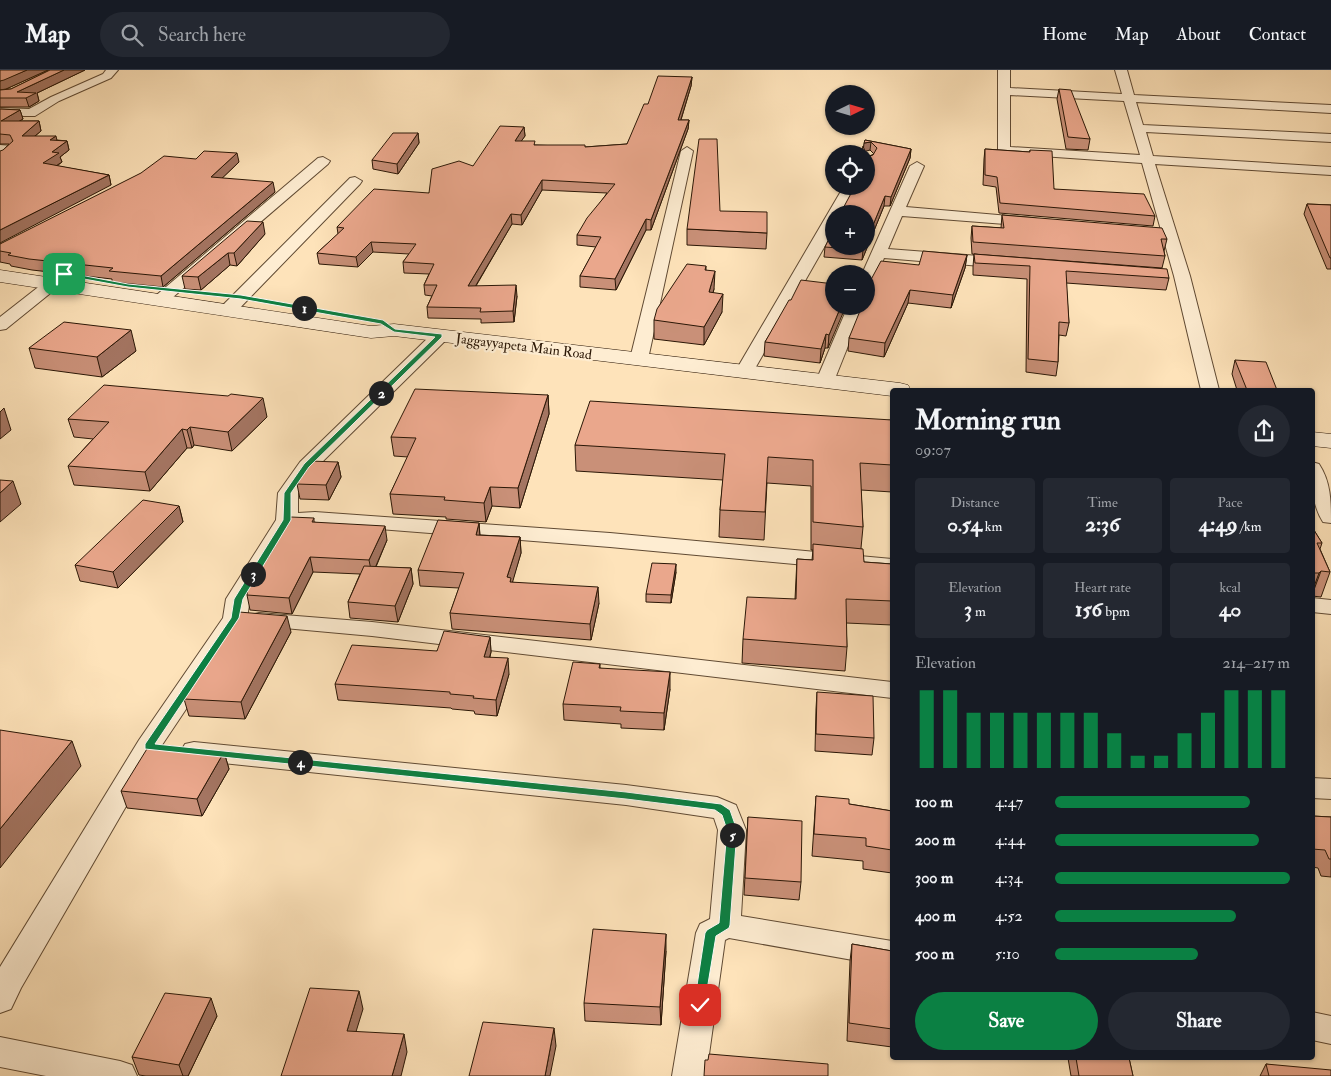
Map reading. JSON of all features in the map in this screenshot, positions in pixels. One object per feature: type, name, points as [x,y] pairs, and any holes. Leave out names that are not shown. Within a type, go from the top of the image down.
[{"type":"main road","points":[[0,263],[128,285],[165,295]]},
{"type":"main road","name":"Jaggayyapeta Main Road","points":[[0,276],[52,284],[234,304],[370,332],[394,330],[890,389]]},
{"type":"main road","points":[[1315,439],[1331,441]]},
{"type":"street","points":[[0,112],[31,113],[55,99],[107,76],[112,70]]},
{"type":"street","points":[[1004,70],[1004,150],[1331,171]]},
{"type":"street","points":[[1122,70],[1182,276],[1210,388]]},
{"type":"street","points":[[1005,91],[1331,109]]},
{"type":"street","points":[[1139,128],[1331,138]]},
{"type":"street","points":[[0,149],[8,149],[0,155]]},
{"type":"street","points":[[639,359],[687,152]]},
{"type":"street","points":[[165,295],[323,161]]},
{"type":"street","points":[[873,265],[917,166]]},
{"type":"street","points":[[234,304],[355,181]]},
{"type":"street","points":[[897,211],[1043,223]]},
{"type":"street","points":[[744,372],[825,232]]},
{"type":"street","points":[[1150,232],[1170,234]]},
{"type":"street","points":[[878,253],[1016,264]]},
{"type":"street","points":[[1163,275],[1182,276]]},
{"type":"street","points":[[0,325],[52,284]]},
{"type":"street","points":[[825,381],[852,315]]},
{"type":"street","points":[[0,999],[7,983],[148,746],[235,618],[238,599],[287,520],[288,493],[306,466],[440,336]]},
{"type":"street","points":[[1315,476],[1331,518]]},
{"type":"street","points":[[287,520],[314,518],[610,540],[890,566]]},
{"type":"street","points":[[1315,605],[1331,607]]},
{"type":"street","points":[[235,618],[372,629],[890,690]]},
{"type":"street","points":[[148,746],[626,795],[717,807],[726,812],[732,830],[725,925]]},
{"type":"street","points":[[1315,788],[1331,789]]},
{"type":"street","points":[[689,1076],[711,933],[725,925],[890,954]]},
{"type":"street","points":[[1315,1027],[1331,1030]]},
{"type":"street","points":[[0,1052],[120,1076]]},
{"type":"building","points":[[0,70],[27,70],[0,81]]},
{"type":"building","points":[[50,70],[64,70],[17,92],[36,93],[26,98],[0,98],[0,90],[11,89]]},
{"type":"building","points":[[658,76],[692,77],[678,120],[689,120],[651,220],[646,219],[615,279],[580,276],[601,237],[577,235],[587,218],[615,184],[542,180],[521,215],[511,214],[468,286],[516,285],[513,311],[480,312],[481,308],[427,307],[437,285],[424,285],[434,264],[403,262],[416,244],[371,242],[356,257],[317,253],[344,228],[337,227],[374,189],[429,193],[432,169],[459,161],[473,166],[500,126],[524,127],[515,141],[535,141],[534,145],[585,145],[585,147],[627,144],[644,104],[648,104]]},
{"type":"building","points":[[1059,89],[1071,90],[1090,139],[1068,137]]},
{"type":"building","points":[[0,109],[20,110],[1,121],[39,121],[22,136],[56,136],[50,140],[67,141],[52,152],[59,153],[43,163],[109,175],[0,230],[0,151],[13,141],[10,135],[0,134]]},
{"type":"building","points":[[393,133],[418,133],[397,164],[372,160]]},
{"type":"building","points":[[699,139],[717,139],[720,211],[767,212],[767,233],[687,229]]},
{"type":"building","points":[[865,140],[911,149],[891,197],[885,196],[875,220],[875,205],[845,205],[850,195],[875,195],[875,152],[877,148],[871,142],[864,143]]},
{"type":"building","points":[[985,149],[1030,152],[1030,150],[1052,151],[1054,189],[1144,194],[1155,216],[1000,203],[997,177],[985,175]]},
{"type":"building","points":[[204,151],[237,153],[211,177],[273,182],[161,276],[109,271],[113,268],[29,259],[8,255],[11,253],[0,251],[0,244],[141,173],[164,156],[196,159]]},
{"type":"building","points":[[1307,204],[1331,205],[1331,258],[1330,258]]},
{"type":"building","points":[[1002,215],[1162,228],[1167,239],[1161,239],[1165,256],[973,242],[972,226],[1004,228]]},
{"type":"building","points":[[247,221],[263,222],[234,253],[228,253],[198,277],[182,276]]},
{"type":"building","points":[[923,251],[967,255],[953,295],[910,290],[885,343],[849,338],[858,315],[875,315],[875,272],[881,261],[919,265]]},
{"type":"building","points":[[974,254],[1167,269],[1169,278],[1066,271],[1069,323],[1059,322],[1058,362],[1028,359],[1030,266],[975,263]]},
{"type":"building","points":[[687,264],[706,266],[705,270],[715,271],[709,292],[723,294],[704,327],[654,320],[657,309]]},
{"type":"building","points":[[801,280],[825,283],[825,315],[837,315],[829,335],[826,334],[821,349],[765,342],[789,300],[791,300]]},
{"type":"building","points":[[64,322],[131,330],[97,357],[29,348]]},
{"type":"building","points":[[1235,360],[1266,362],[1276,388],[1246,388]]},
{"type":"building","points":[[104,385],[263,398],[228,432],[190,427],[187,430],[182,429],[145,472],[68,466],[109,422],[68,419]]},
{"type":"building","points":[[415,389],[548,395],[518,488],[490,487],[484,503],[444,500],[445,497],[390,494],[416,438],[391,437]]},
{"type":"building","points":[[590,401],[890,420],[890,465],[860,463],[863,527],[813,522],[813,460],[768,457],[765,512],[720,510],[725,454],[575,445]]},
{"type":"building","points":[[309,461],[338,462],[326,485],[297,484]]},
{"type":"building","points":[[0,480],[13,481],[0,493]]},
{"type":"building","points":[[143,500],[179,506],[113,572],[75,565]]},
{"type":"building","points":[[291,517],[314,518],[312,522],[385,526],[369,560],[310,557],[289,598],[247,595],[248,585],[264,559],[267,559]]},
{"type":"building","points":[[438,520],[479,523],[476,535],[520,537],[507,577],[511,578],[510,582],[598,587],[590,624],[450,613],[464,573],[418,570]]},
{"type":"building","points":[[1315,532],[1322,543],[1317,543],[1330,572],[1321,571],[1315,573]]},
{"type":"building","points":[[813,544],[863,549],[864,562],[890,564],[890,601],[846,599],[847,647],[743,639],[747,597],[796,599],[797,559],[813,560]]},
{"type":"building","points":[[652,563],[676,564],[671,595],[646,594]]},
{"type":"building","points":[[364,566],[411,568],[395,606],[348,602]]},
{"type":"building","points":[[239,612],[287,616],[241,702],[184,699],[210,654]]},
{"type":"building","points":[[444,631],[490,637],[484,657],[508,658],[496,700],[450,694],[450,692],[335,684],[352,645],[437,651]]},
{"type":"building","points":[[573,662],[600,664],[599,668],[670,672],[664,713],[620,711],[621,707],[563,704]]},
{"type":"building","points":[[817,692],[873,696],[874,738],[816,734]]},
{"type":"building","points":[[0,730],[72,741],[0,829]]},
{"type":"building","points":[[150,744],[224,752],[197,799],[121,791]]},
{"type":"building","points":[[816,796],[849,799],[849,804],[890,811],[890,850],[866,846],[866,838],[814,834]]},
{"type":"building","points":[[1315,816],[1331,817],[1331,859],[1329,859],[1325,850],[1315,849]]},
{"type":"building","points":[[748,817],[802,821],[801,882],[745,878]]},
{"type":"building","points":[[593,929],[666,934],[660,1007],[584,1003]]},
{"type":"building","points":[[852,944],[890,951],[890,1029],[849,1023]]},
{"type":"building","points":[[310,988],[359,991],[347,1031],[404,1034],[392,1076],[281,1076]]},
{"type":"building","points":[[165,993],[211,998],[179,1065],[132,1057]]},
{"type":"building","points":[[483,1022],[554,1028],[545,1076],[469,1076]]},
{"type":"building","points":[[709,1054],[828,1064],[828,1076],[704,1076],[705,1060],[708,1060]]},
{"type":"building","points":[[1076,1060],[1129,1060],[1133,1076],[1079,1076]]},
{"type":"building","points":[[1266,1064],[1331,1070],[1331,1076],[1269,1076]]},
{"type":"route","points":[[64,274],[128,285],[241,297],[383,322],[394,330],[440,336],[306,466],[288,493],[287,520],[238,599],[235,618],[148,746],[626,795],[717,807],[726,812],[732,830],[725,925],[711,933],[700,1005]]}]
